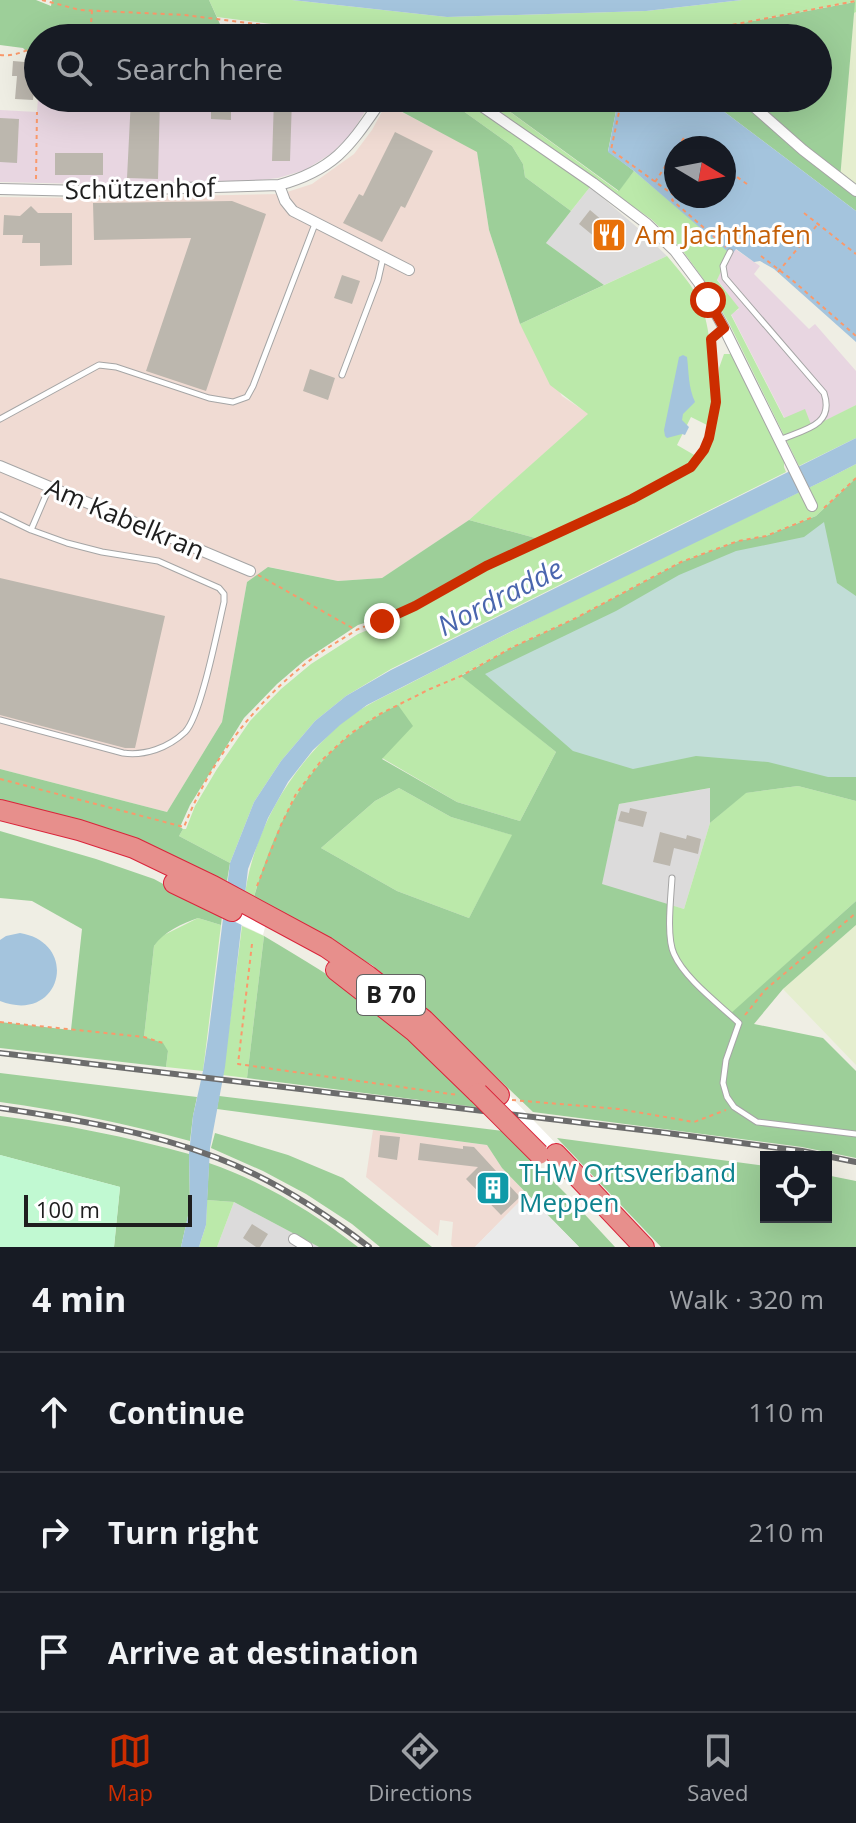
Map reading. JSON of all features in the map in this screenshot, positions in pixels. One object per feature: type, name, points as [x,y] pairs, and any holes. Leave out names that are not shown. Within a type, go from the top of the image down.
[{"type":"highway","name":"B 70","points":[[0,810],[134,848],[212,893],[326,947],[368,976],[424,1020],[499,1095],[626,1247]]},
{"type":"highway","name":"B 70","points":[[0,822],[75,842],[212,893]]},
{"type":"highway","name":"B 70","points":[[267,921],[414,1031],[644,1247]]},
{"type":"street","name":"Schützenhof","points":[[0,189],[115,190],[279,185],[308,176],[348,148],[373,112]]},
{"type":"street","points":[[490,112],[593,183],[647,224],[675,251],[699,283],[724,328],[810,503]]},
{"type":"street","points":[[760,112],[856,191]]},
{"type":"street","points":[[279,185],[293,211],[409,270]]},
{"type":"street","name":"Am Kabelkran","points":[[0,466],[250,571]]},
{"type":"street","points":[[294,1239],[307,1247]]},
{"type":"lane","points":[[0,419],[99,365],[116,367],[209,398],[233,402],[247,397],[315,224]]},
{"type":"lane","points":[[728,250],[723,266],[725,278],[824,393],[828,405],[824,418],[812,428],[778,440]]},
{"type":"lane","points":[[342,375],[378,280],[383,257]]},
{"type":"lane","points":[[31,530],[49,487]]},
{"type":"lane","points":[[0,515],[67,543],[158,561],[219,588],[224,594],[196,714],[186,731],[169,744],[136,755],[0,720]]},
{"type":"lane","points":[[672,878],[672,952],[688,974],[739,1023],[726,1060],[723,1083],[734,1107],[757,1122],[856,1134]]},
{"type":"path","points":[[42,0],[92,11],[185,15],[255,24]]},
{"type":"path","points":[[736,24],[856,1]]},
{"type":"path","points":[[91,24],[92,11]]},
{"type":"path","points":[[0,55],[24,52]]},
{"type":"path","points":[[35,190],[37,112]]},
{"type":"path","points":[[619,112],[611,150],[675,196],[672,200],[728,250]]},
{"type":"path","points":[[655,182],[664,168]]},
{"type":"path","points":[[736,176],[747,184]]},
{"type":"path","points":[[804,213],[856,254]]},
{"type":"path","points":[[779,271],[818,224]]},
{"type":"path","points":[[761,256],[856,336]]},
{"type":"path","points":[[0,779],[184,827],[215,767],[248,720],[308,662],[356,630],[415,606],[486,566],[632,499],[691,467],[704,450],[712,427],[716,402],[711,339],[724,328]]},
{"type":"path","points":[[257,886],[296,794],[321,761],[370,720],[681,562],[738,541],[766,536],[816,516],[856,478]]},
{"type":"path","points":[[250,571],[356,630]]},
{"type":"path","points":[[739,1023],[765,990],[856,913]]},
{"type":"path","points":[[0,1022],[144,1037],[163,1043]]},
{"type":"shaded area","points":[[292,0],[742,0],[646,11],[447,17]]},
{"type":"shaded area","points":[[0,110],[365,112],[351,134],[332,153],[305,170],[278,178],[84,184],[0,182]]},
{"type":"shaded area","points":[[382,112],[401,112],[477,151],[489,230],[520,324],[562,396],[589,414],[469,520],[382,578],[338,581],[269,567],[247,582],[222,722],[167,812],[0,769],[0,197],[281,194],[312,184],[354,154]]},
{"type":"shaded area","points":[[616,112],[725,112],[856,211],[856,342],[774,269],[760,261],[754,262],[736,249],[733,253],[727,251],[677,208],[736,208],[736,136],[664,136],[664,197],[608,152]]},
{"type":"shaded area","points":[[590,187],[667,256],[604,285],[546,243]]},
{"type":"shaded area","points":[[735,249],[760,266],[754,274],[809,329],[815,324],[856,371],[856,405],[812,428],[785,419],[731,314],[739,309],[717,279],[730,252]]},
{"type":"shaded area","points":[[679,357],[687,357],[695,402],[683,414],[682,420],[689,427],[685,435],[667,438],[664,430]]},
{"type":"shaded area","points":[[856,438],[856,464],[367,705],[313,750],[288,782],[268,818],[248,869],[225,1067],[210,1148],[206,1225],[199,1247],[181,1247],[190,1207],[189,1154],[193,1116],[208,1038],[230,863],[254,802],[281,761],[315,721],[346,696],[391,670]]},
{"type":"shaded area","points":[[824,522],[837,583],[856,596],[856,777],[828,777],[768,762],[696,756],[633,769],[573,751],[485,674],[616,611],[679,575],[736,551],[804,537]]},
{"type":"shaded area","points":[[711,788],[710,823],[684,909],[601,885],[619,804]]},
{"type":"shaded area","points":[[20,933],[39,940],[51,951],[57,965],[56,980],[49,993],[37,1002],[21,1005],[0,1001],[0,940]]},
{"type":"shaded area","points":[[373,1130],[487,1145],[502,1168],[527,1194],[475,1247],[453,1247],[453,1222],[440,1220],[438,1236],[366,1177]]},
{"type":"shaded area","points":[[527,1194],[579,1247],[475,1247]]},
{"type":"shaded area","points":[[234,1202],[319,1247],[217,1247]]},
{"type":"green space","points":[[0,0],[36,0],[51,6],[52,0],[209,0],[220,24],[24,24],[24,49],[0,45]]},
{"type":"green space","points":[[209,0],[292,0],[447,17],[646,11],[742,0],[856,0],[854,13],[854,2],[737,24],[272,24],[217,17]]},
{"type":"green space","points":[[855,2],[840,179],[856,191],[856,211],[725,112],[832,112],[832,24],[737,24]]},
{"type":"green space","points":[[856,12],[856,185],[840,174]]},
{"type":"green space","points":[[402,112],[465,112],[512,146],[523,164],[525,177],[571,211],[546,243],[604,285],[520,324],[489,230],[477,152]]},
{"type":"green space","points":[[465,112],[480,112],[590,187],[571,211],[525,177],[523,164],[512,146]]},
{"type":"green space","points":[[497,112],[510,112],[618,191],[634,171],[664,196],[664,208],[678,208],[730,252],[717,280],[739,308],[731,315],[784,418],[805,409],[812,427],[856,405],[856,438],[799,466],[730,325],[680,247],[651,219]]},
{"type":"green space","points":[[510,112],[616,112],[608,151],[634,171],[619,191]]},
{"type":"green space","points":[[667,256],[697,296],[710,341],[712,395],[709,426],[691,417],[677,445],[696,456],[690,464],[668,479],[539,539],[469,520],[588,414],[550,385],[520,324]]},
{"type":"green space","points":[[724,354],[731,354],[784,461],[786,472],[391,669],[346,696],[315,721],[281,761],[254,802],[230,863],[179,836],[186,829],[195,806],[217,769],[250,721],[311,664],[358,634],[417,610],[488,569],[634,502],[693,469],[707,451],[716,427],[719,368]]},
{"type":"green space","points":[[856,464],[856,478],[816,516],[766,536],[738,541],[681,562],[462,675],[556,752],[520,821],[457,802],[382,758],[257,886],[254,897],[245,894],[257,847],[277,802],[304,762],[337,727],[353,715],[518,628]]},
{"type":"green space","points":[[856,478],[856,801],[798,786],[746,793],[710,823],[710,788],[619,804],[602,884],[671,905],[673,952],[688,974],[730,1014],[856,901],[856,925],[783,989],[754,1024],[823,1038],[856,1071],[856,1158],[832,1151],[533,1112],[430,1013],[372,965],[254,897],[276,836],[304,784],[344,740],[398,705],[413,726],[382,759],[457,802],[520,821],[556,752],[461,676],[681,562],[738,541],[766,536],[816,516]],"holes":[[[399,788],[451,817],[512,835],[469,918],[397,891],[321,848],[375,801]]]},
{"type":"green space","points":[[469,520],[539,539],[485,563],[414,603],[358,625],[305,660],[244,718],[190,805],[179,836],[230,863],[227,881],[123,837],[0,799],[0,769],[167,812],[222,722],[247,582],[268,567],[338,581],[382,578]]},
{"type":"green space","points":[[798,786],[856,801],[856,901],[730,1015],[688,974],[672,952],[671,905],[684,909],[710,823],[745,793]]},
{"type":"green space","points":[[399,788],[451,817],[513,835],[469,918],[397,891],[321,848],[375,801]]},
{"type":"green space","points":[[0,831],[154,879],[222,916],[221,925],[198,918],[186,923],[168,932],[154,946],[144,1037],[163,1043],[168,1051],[166,1067],[0,1048],[0,1022],[71,1030],[82,929],[32,901],[0,898]]},
{"type":"green space","points":[[198,918],[221,925],[203,1071],[166,1067],[168,1051],[144,1037],[154,946],[160,937]]},
{"type":"green space","points":[[856,925],[856,1065],[783,989]]},
{"type":"green space","points":[[242,926],[264,936],[247,1078],[223,1075]]},
{"type":"green space","points":[[264,936],[373,1007],[483,1108],[247,1078]]},
{"type":"green space","points":[[0,1073],[197,1097],[190,1141],[96,1118],[0,1102]]},
{"type":"green space","points":[[219,1096],[503,1131],[615,1247],[579,1247],[502,1168],[487,1145],[217,1109]]},
{"type":"green space","points":[[0,1116],[95,1132],[189,1154],[190,1207],[181,1247],[114,1247],[120,1187],[0,1155]]},
{"type":"green space","points":[[215,1133],[288,1155],[343,1178],[432,1247],[380,1247],[306,1194],[211,1148]]},
{"type":"green space","points":[[557,1138],[760,1165],[760,1223],[832,1223],[832,1176],[856,1181],[856,1247],[661,1247]]},
{"type":"green space","points":[[0,1155],[120,1187],[114,1247],[0,1247]]},
{"type":"green space","points":[[209,1163],[287,1199],[358,1247],[319,1247],[234,1202],[207,1200]]},
{"type":"green space","points":[[207,1200],[234,1202],[217,1247],[199,1247],[206,1225]]},
{"type":"pier","points":[[270,908],[263,935],[208,909]]},
{"type":"pier","points":[[468,1092],[510,1096],[565,1153],[529,1154]]},
{"type":"building","points":[[13,61],[24,62],[24,100],[15,99],[17,76],[12,76]]},
{"type":"building","points":[[130,112],[160,112],[158,179],[127,178]]},
{"type":"building","points":[[211,112],[231,112],[231,120],[211,119]]},
{"type":"building","points":[[274,112],[292,112],[290,161],[272,161]]},
{"type":"building","points":[[0,118],[19,119],[17,163],[0,162]]},
{"type":"building","points":[[395,132],[433,151],[405,208],[401,206],[382,242],[343,223],[359,194],[363,196]]},
{"type":"building","points":[[55,153],[103,153],[103,175],[55,175]]},
{"type":"building","points":[[232,201],[266,214],[206,391],[146,371],[191,238],[94,240],[93,203]]},
{"type":"building","points":[[31,206],[38,213],[72,213],[72,265],[40,266],[40,243],[22,243],[23,235],[3,235],[4,215],[20,216]]},
{"type":"building","points":[[590,210],[623,238],[612,251],[579,224]]},
{"type":"building","points":[[342,275],[360,281],[352,304],[334,298]]},
{"type":"building","points":[[310,369],[335,378],[328,400],[303,391]]},
{"type":"building","points":[[0,578],[165,616],[135,748],[0,715]]},
{"type":"building","points":[[630,808],[647,812],[643,827],[618,821],[621,811],[629,813]]},
{"type":"building","points":[[660,832],[686,839],[687,835],[701,839],[698,854],[674,848],[670,866],[653,862]]},
{"type":"building","points":[[380,1135],[400,1137],[397,1160],[378,1157]]},
{"type":"building","points":[[420,1143],[463,1149],[463,1146],[474,1147],[520,1197],[501,1215],[466,1179],[478,1167],[418,1160]]},
{"type":"building","points":[[252,1224],[268,1234],[260,1247],[243,1238]]},
{"type":"railway","points":[[0,1053],[667,1133],[802,1151],[856,1162]]},
{"type":"railway","points":[[0,1108],[136,1133],[215,1157],[295,1196],[369,1247]]},
{"type":"place","name":"Am Jachthafen","points":[[609,235]]},
{"type":"place","name":"THW Ortsverband Meppen","points":[[493,1188]]},
{"type":"route","points":[[382,621],[486,566],[632,499],[691,467],[704,450],[712,427],[716,384],[711,339],[724,328],[708,300]]},
{"type":"water label","name":"Nordradde","points":[[500,597]]}]
